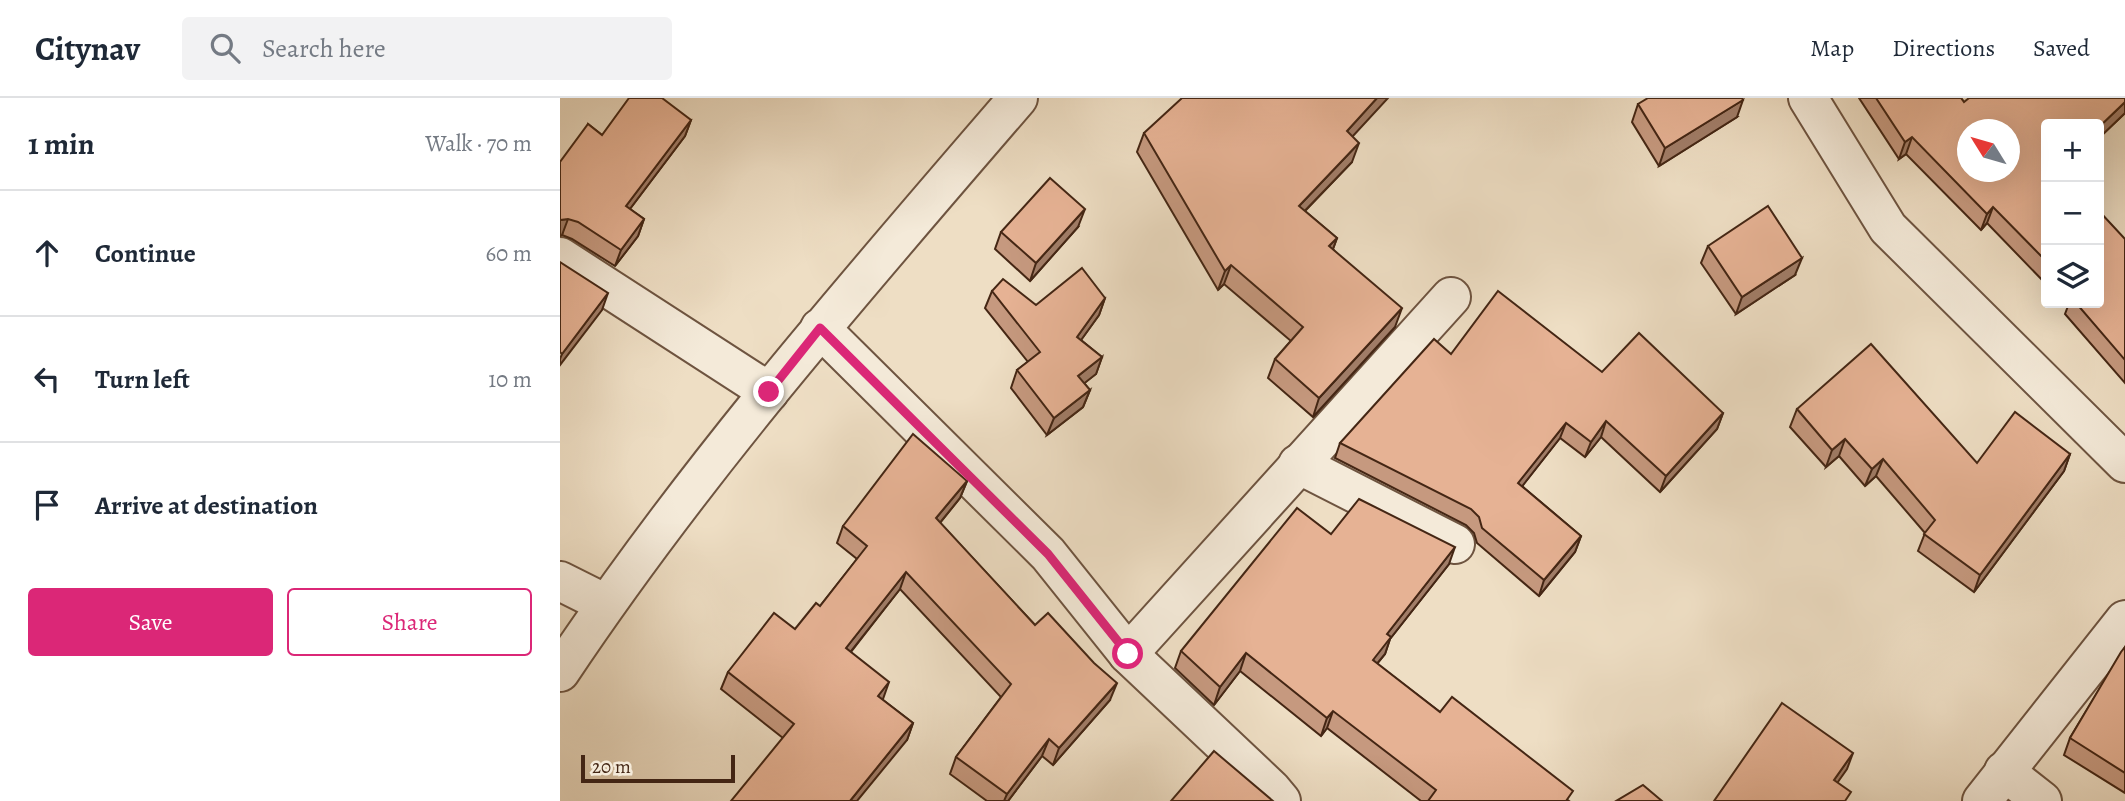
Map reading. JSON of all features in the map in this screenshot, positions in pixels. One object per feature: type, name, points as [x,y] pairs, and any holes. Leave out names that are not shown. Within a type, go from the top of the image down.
[{"type":"street","points":[[560,672],[606,604],[698,480],[820,328],[1018,98]]},
{"type":"street","points":[[1808,98],[1888,228],[2125,463]]},
{"type":"street","points":[[560,257],[769,392]]},
{"type":"street","points":[[1128,654],[1451,297]]},
{"type":"street","points":[[820,328],[1048,554],[1128,654],[1281,801]]},
{"type":"street","points":[[1298,464],[1455,544]]},
{"type":"street","points":[[560,581],[606,604]]},
{"type":"street","points":[[1982,801],[2125,620]]},
{"type":"street","points":[[2004,771],[2042,801]]},
{"type":"building","points":[[629,98],[662,98],[691,120],[626,206],[644,219],[621,250],[578,222],[560,220],[560,162],[588,124],[602,135]]},
{"type":"building","points":[[1182,98],[1377,98],[1347,131],[1359,143],[1299,206],[1337,238],[1329,246],[1402,308],[1319,398],[1275,359],[1303,327],[1231,265],[1225,271],[1144,133]]},
{"type":"building","points":[[1648,98],[1743,100],[1665,148],[1638,104]]},
{"type":"building","points":[[1876,98],[1961,98],[1964,102],[1969,98],[2125,98],[2125,102],[2104,122],[2104,119],[2041,119],[2041,256],[1993,207],[1987,214],[1912,137],[1905,142]]},
{"type":"building","points":[[1050,178],[1085,209],[1036,263],[1001,232]]},
{"type":"building","points":[[1768,206],[1802,258],[1742,297],[1708,246]]},
{"type":"building","points":[[2104,216],[2125,239],[2125,360],[2080,308],[2104,308]]},
{"type":"building","points":[[560,262],[608,293],[562,354],[560,352]]},
{"type":"building","points":[[1082,268],[1105,298],[1077,337],[1102,357],[1078,376],[1090,390],[1054,418],[1017,370],[1040,352],[992,291],[1003,279],[1036,305]]},
{"type":"building","points":[[1498,291],[1602,372],[1639,333],[1723,413],[1666,476],[1606,421],[1591,442],[1566,423],[1518,483],[1581,536],[1544,580],[1482,528],[1479,517],[1471,509],[1340,443],[1434,339],[1451,354]]},
{"type":"building","points":[[1871,344],[1977,463],[2015,412],[2070,454],[1980,575],[1924,534],[1935,520],[1883,459],[1872,469],[1845,439],[1832,450],[1797,409]]},
{"type":"building","points":[[913,434],[967,481],[936,518],[1035,625],[1048,613],[1094,663],[1117,683],[1059,748],[1049,739],[1007,794],[956,757],[1011,684],[906,572],[846,648],[889,682],[878,696],[913,723],[850,801],[731,801],[794,724],[728,672],[774,613],[795,629],[816,603],[820,606],[867,546],[843,526]]},
{"type":"building","points":[[1359,499],[1455,547],[1387,634],[1391,637],[1373,660],[1440,712],[1452,697],[1573,791],[1566,801],[1428,801],[1436,790],[1333,711],[1327,718],[1246,653],[1220,687],[1181,651],[1297,508],[1331,534]]},
{"type":"building","points":[[2125,647],[2125,773],[2070,738]]},
{"type":"building","points":[[1782,703],[1853,753],[1834,780],[1851,792],[1845,801],[1714,801]]},
{"type":"building","points":[[1214,751],[1273,801],[1171,801]]},
{"type":"building","points":[[1643,785],[1662,801],[1616,801]]},
{"type":"route","points":[[769,392],[820,328],[1048,554],[1128,654]]}]
